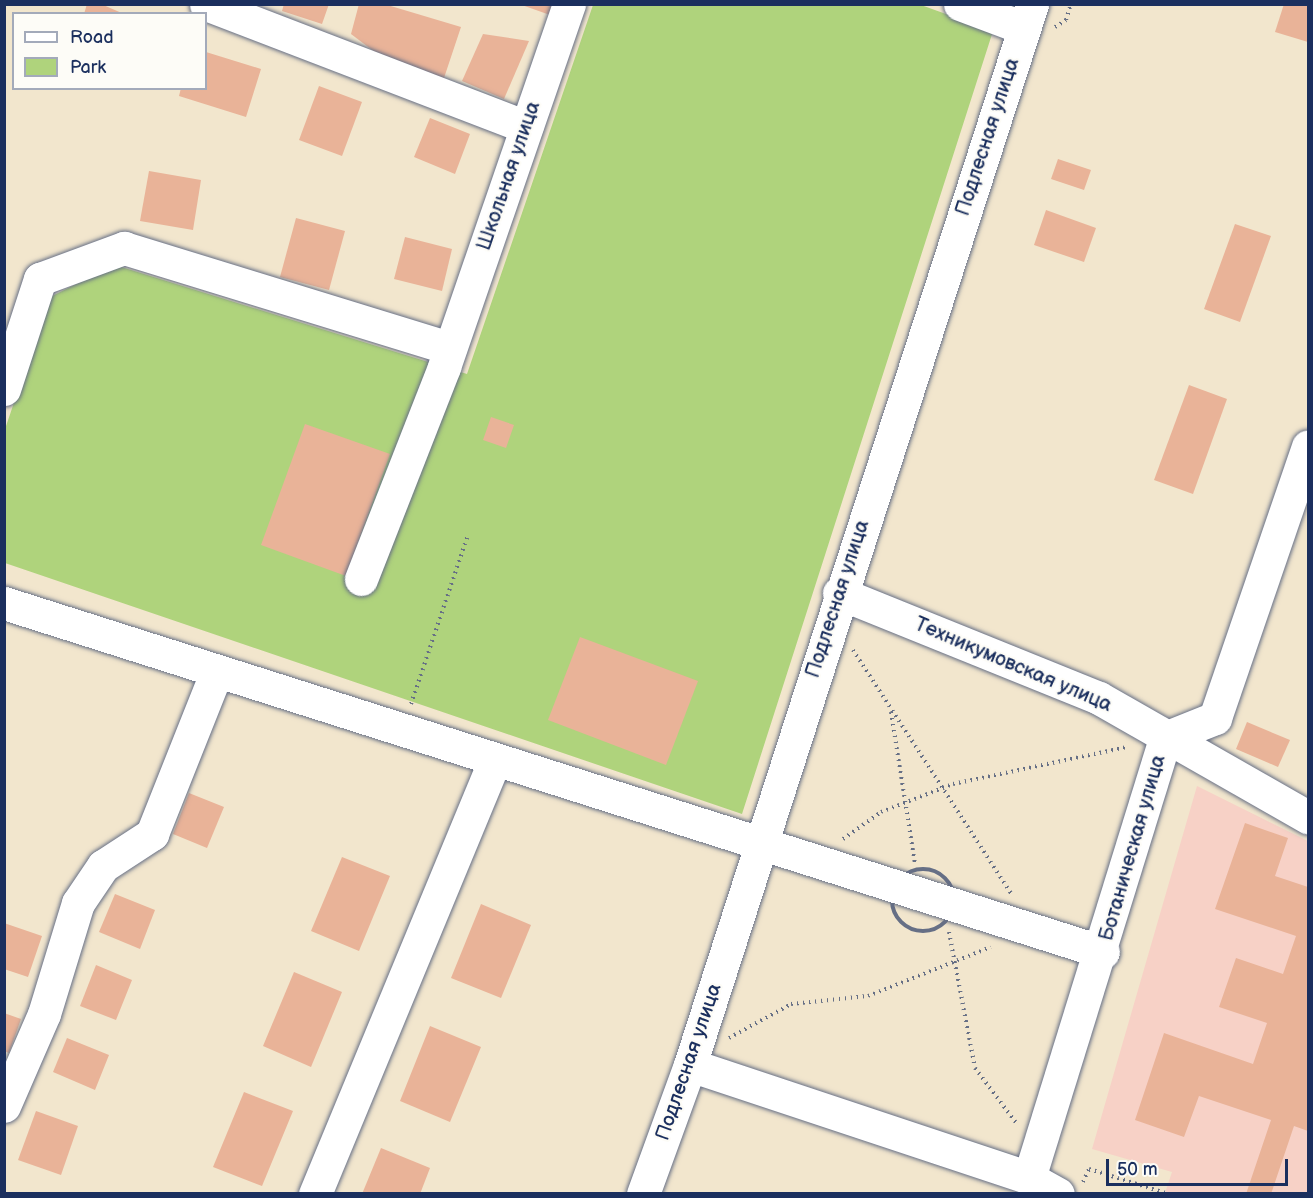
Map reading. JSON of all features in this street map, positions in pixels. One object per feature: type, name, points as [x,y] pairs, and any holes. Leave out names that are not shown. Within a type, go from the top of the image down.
[{"type":"street","points":[[207,4],[526,127]]},
{"type":"street","name":"Школьная улица","points":[[362,579],[450,348],[569,4]]},
{"type":"street","points":[[960,4],[1028,16]]},
{"type":"street","name":"Подлесная улица","points":[[643,1194],[690,1065],[839,593],[1028,16]]},
{"type":"street","points":[[4,389],[40,279],[124,248],[450,348]]},
{"type":"street","name":"Ботаническая улица","points":[[1029,1178],[1103,952],[1165,738],[1215,718],[1308,447]]},
{"type":"street","name":"Техникумовская улица","points":[[839,593],[1098,698],[1308,817]]},
{"type":"street","points":[[4,603],[402,730],[494,762],[761,844],[816,858],[1103,952]]},
{"type":"street","points":[[4,1106],[44,1014],[78,903],[103,866],[152,834],[217,671]]},
{"type":"street","points":[[315,1194],[494,762]]},
{"type":"street","points":[[690,1065],[1029,1178],[1058,1194]]},
{"type":"path","points":[[402,730],[468,535]]},
{"type":"path","points":[[846,640],[1035,930]]},
{"type":"path","points":[[891,708],[916,870]]},
{"type":"path","points":[[816,858],[881,812],[943,788],[1165,738]]},
{"type":"path","points":[[947,919],[975,1068],[994,1099],[1040,1145]]},
{"type":"path","points":[[726,1039],[791,1004],[867,996],[995,946]]},
{"type":"path","points":[[1077,1194],[1089,1169],[1169,1194]]},
{"type":"shaded area","points":[[1197,786],[1308,841],[1308,1193],[1165,1193],[1172,1172],[1092,1149]]},
{"type":"green space","points":[[593,5],[921,5],[993,31],[742,814],[5,563],[5,429],[50,297],[115,265],[467,374]]},
{"type":"building","points":[[87,4],[101,4],[119,12],[85,12]]},
{"type":"building","points":[[284,4],[329,4],[322,24],[282,11]]},
{"type":"building","points":[[359,4],[384,4],[461,27],[444,78],[384,59],[351,34]]},
{"type":"building","points":[[519,4],[553,4],[550,15]]},
{"type":"building","points":[[1284,4],[1308,4],[1308,42],[1275,32]]},
{"type":"building","points":[[483,34],[529,41],[504,99],[462,81]]},
{"type":"building","points":[[207,52],[261,69],[246,117],[179,96],[180,90],[207,90]]},
{"type":"building","points":[[319,86],[362,102],[342,156],[299,140]]},
{"type":"building","points":[[430,118],[470,134],[455,174],[414,157]]},
{"type":"building","points":[[1058,159],[1091,170],[1084,190],[1051,179]]},
{"type":"building","points":[[149,171],[201,180],[193,230],[140,221]]},
{"type":"building","points":[[1046,210],[1096,228],[1084,262],[1034,245]]},
{"type":"building","points":[[296,218],[345,231],[329,290],[280,277]]},
{"type":"building","points":[[1235,224],[1271,236],[1240,322],[1204,309]]},
{"type":"building","points":[[405,237],[452,249],[442,291],[394,279]]},
{"type":"building","points":[[1189,385],[1227,399],[1193,494],[1154,480]]},
{"type":"building","points":[[491,417],[514,425],[506,448],[483,440]]},
{"type":"building","points":[[305,424],[390,454],[346,576],[261,545]]},
{"type":"building","points":[[580,637],[698,681],[666,765],[548,720]]},
{"type":"building","points":[[1247,722],[1290,740],[1278,767],[1236,749]]},
{"type":"building","points":[[189,793],[224,807],[207,848],[173,834]]},
{"type":"building","points":[[1245,823],[1288,838],[1275,876],[1308,887],[1308,1131],[1294,1126],[1271,1194],[1246,1194],[1271,1120],[1199,1096],[1184,1137],[1135,1120],[1164,1033],[1253,1064],[1267,1023],[1219,1007],[1236,958],[1283,974],[1296,936],[1215,909]]},
{"type":"building","points":[[342,857],[390,876],[359,951],[311,931]]},
{"type":"building","points":[[115,894],[155,910],[140,949],[99,932]]},
{"type":"building","points":[[481,904],[531,925],[501,998],[451,978]]},
{"type":"building","points":[[4,923],[42,936],[28,977],[4,969]]},
{"type":"building","points":[[96,965],[132,980],[116,1020],[80,1006]]},
{"type":"building","points":[[294,972],[342,992],[311,1067],[263,1046]]},
{"type":"building","points":[[4,1013],[21,1019],[9,1053],[4,1051]]},
{"type":"building","points":[[430,1026],[481,1047],[450,1122],[400,1101]]},
{"type":"building","points":[[67,1038],[109,1055],[95,1090],[53,1072]]},
{"type":"building","points":[[244,1092],[293,1111],[262,1186],[213,1167]]},
{"type":"building","points":[[36,1111],[78,1126],[61,1175],[18,1160]]},
{"type":"building","points":[[381,1148],[430,1168],[420,1194],[362,1194]]}]
